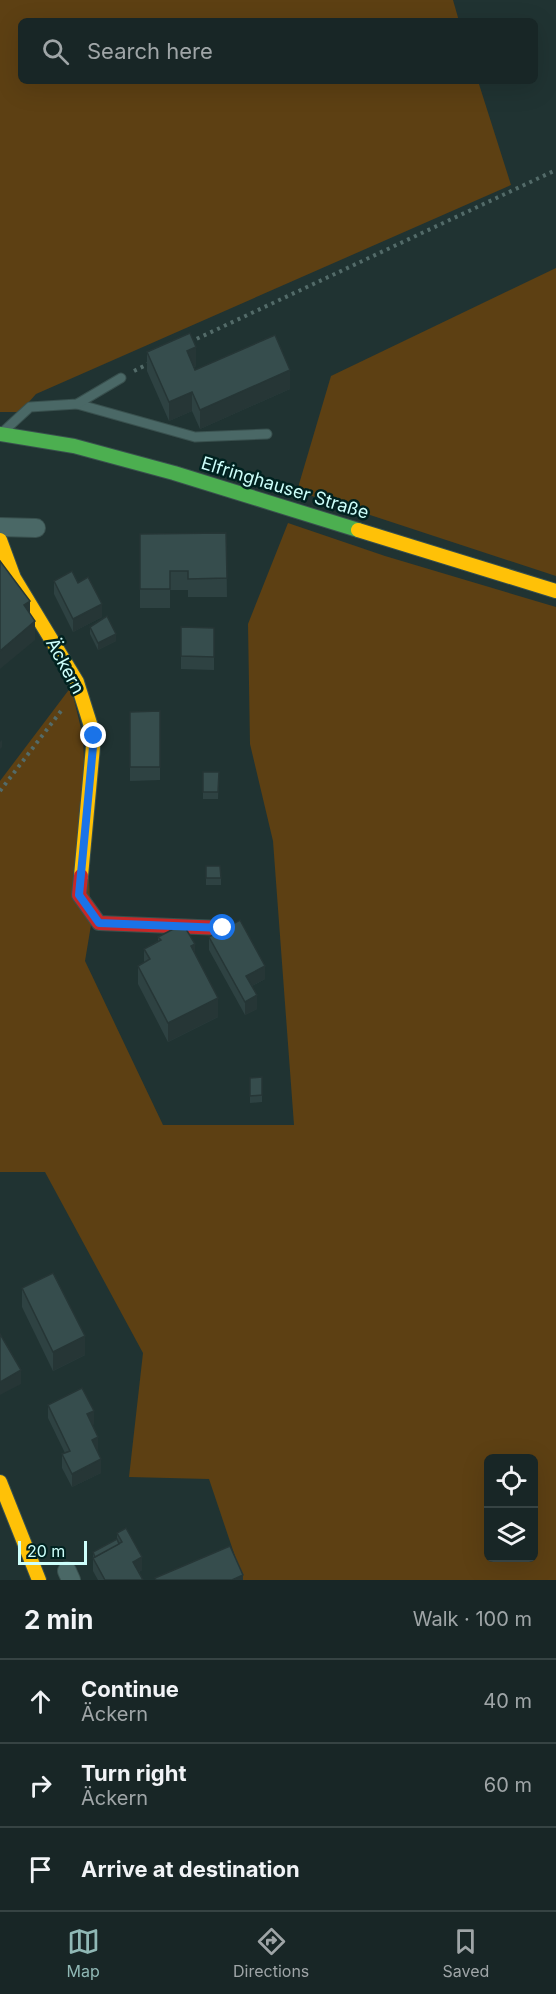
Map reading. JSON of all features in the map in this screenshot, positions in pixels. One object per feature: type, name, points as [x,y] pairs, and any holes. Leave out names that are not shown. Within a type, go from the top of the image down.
[{"type":"street","name":"Elfringhauser Straße","points":[[0,435],[74,446],[174,473],[556,591]]},
{"type":"street","points":[[0,527],[36,528]]},
{"type":"street","name":"Äckern","points":[[0,540],[14,578],[79,687],[94,736],[79,895],[99,923],[223,928]]},
{"type":"street","points":[[0,1482],[39,1580]]},
{"type":"lane","points":[[76,404],[122,378]]},
{"type":"lane","points":[[0,435],[30,407],[76,404],[195,437],[267,434]]},
{"type":"path","points":[[184,345],[556,170]]},
{"type":"path","points":[[122,378],[153,362]]},
{"type":"path","points":[[0,791],[79,687]]},
{"type":"shaded area","points":[[0,0],[453,0],[458,18],[18,18],[18,84],[479,84],[511,185],[36,394],[20,412],[0,412]]},
{"type":"shaded area","points":[[556,268],[556,576],[297,491],[331,376]]},
{"type":"shaded area","points":[[288,523],[385,556],[556,607],[556,1580],[243,1580],[209,1479],[129,1477],[143,1353],[45,1172],[0,1172],[0,781],[71,687],[83,737],[91,925],[85,961],[163,1125],[294,1125],[273,841],[250,744],[248,624]]},
{"type":"building","points":[[190,333],[196,347],[187,351],[195,370],[275,335],[290,370],[200,410],[192,392],[169,402],[147,352]]},
{"type":"building","points":[[226,533],[227,578],[188,579],[188,571],[170,571],[170,589],[140,589],[140,534]]},
{"type":"building","points":[[0,561],[30,601],[24,605],[35,621],[0,651]]},
{"type":"building","points":[[72,571],[78,583],[88,577],[102,604],[73,619],[54,581]]},
{"type":"building","points":[[107,616],[116,634],[98,643],[90,627]]},
{"type":"building","points":[[181,627],[214,628],[214,657],[181,656]]},
{"type":"building","points":[[160,711],[160,767],[130,767],[130,712]]},
{"type":"building","points":[[203,772],[219,772],[218,792],[203,792]]},
{"type":"building","points":[[206,866],[220,866],[221,878],[206,878]]},
{"type":"building","points":[[240,920],[265,966],[246,976],[257,995],[245,1002],[209,937]]},
{"type":"building","points":[[183,924],[195,944],[191,946],[218,998],[168,1023],[138,966],[150,959],[144,949],[161,940],[158,937]]},
{"type":"building","points":[[262,1077],[262,1095],[250,1096],[250,1078]]},
{"type":"building","points":[[53,1273],[85,1336],[53,1352],[22,1288]]},
{"type":"building","points":[[0,1334],[21,1370],[0,1382]]},
{"type":"building","points":[[82,1388],[94,1411],[87,1414],[98,1437],[92,1440],[101,1459],[72,1474],[62,1454],[70,1451],[48,1405]]},
{"type":"building","points":[[126,1528],[142,1557],[133,1562],[143,1580],[105,1580],[93,1558],[122,1542],[117,1533]]},
{"type":"building","points":[[117,1539],[119,1544],[95,1557],[93,1552]]},
{"type":"building","points":[[230,1546],[243,1575],[232,1580],[156,1580],[155,1578]]},
{"type":"traffic: fast","points":[[0,434],[74,446],[174,473],[358,530]]},
{"type":"traffic: slow","points":[[358,530],[556,591]]},
{"type":"traffic: slow","points":[[0,540],[14,578],[77,682],[94,736],[81,876]]},
{"type":"traffic: slow","points":[[0,1482],[39,1580]]},
{"type":"traffic: jam","points":[[81,876],[79,895],[99,923],[223,928]]},
{"type":"route","points":[[94,736],[79,895],[99,923],[223,928]]}]
